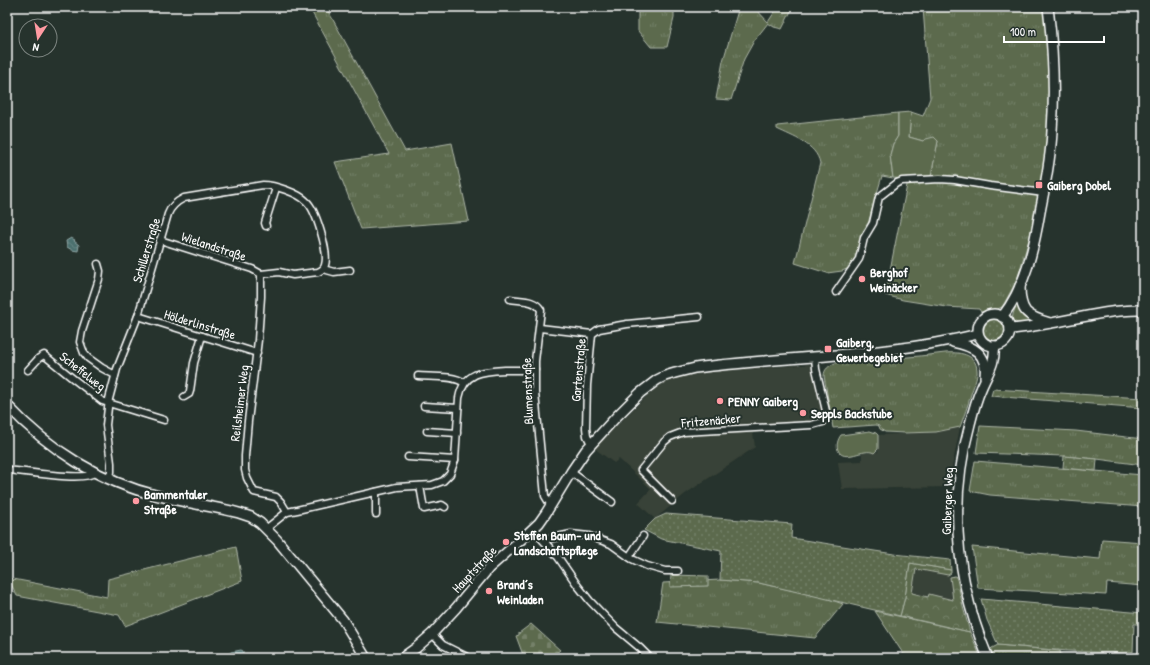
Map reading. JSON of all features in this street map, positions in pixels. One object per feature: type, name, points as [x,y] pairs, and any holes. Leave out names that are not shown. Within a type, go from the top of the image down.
[{"type":"main road","points":[[1002,317],[1008,309],[1027,268],[1044,192],[1051,148],[1053,56],[1048,7]]},
{"type":"main road","points":[[1020,285],[1021,302],[1027,313],[1033,318],[1051,323]]},
{"type":"main road","points":[[1010,329],[1032,327],[1115,311],[1143,310]]},
{"type":"main road","points":[[994,314],[1002,317],[1007,322],[1010,329],[1006,340],[1002,344],[994,346],[989,346],[984,343],[978,334],[979,326],[983,318],[994,314]]},
{"type":"main road","name":"Hauptstraße","points":[[402,658],[432,634],[489,568],[533,529],[546,513],[571,472],[591,444],[636,398],[657,380],[686,370],[714,366],[898,349],[949,341],[978,334]]},
{"type":"main road","points":[[949,341],[971,347],[976,350],[983,360],[986,370],[985,381]]},
{"type":"main road","name":"Gaiberger Weg","points":[[988,658],[968,600],[961,564],[957,522],[958,491],[962,456],[974,410],[994,361],[994,346]]},
{"type":"main road","points":[[7,405],[49,444],[94,473],[109,480],[135,490],[239,513],[255,519],[277,540],[344,620],[366,658]]},
{"type":"street","points":[[836,292],[859,258],[864,238],[873,222],[879,197],[897,183],[906,181],[944,179],[1044,192]]},
{"type":"street","name":"Schillerstraße","points":[[109,480],[111,463],[106,425],[108,403],[115,375],[138,316],[170,210],[175,203],[182,199],[263,185],[299,195],[306,200],[312,208],[322,237],[325,264],[323,269]]},
{"type":"street","points":[[266,226],[265,224],[276,188]]},
{"type":"street","name":"Wielandstraße","points":[[160,240],[252,269],[261,274]]},
{"type":"street","points":[[98,264],[100,271],[99,279],[82,331],[80,342],[84,353],[88,358],[115,375]]},
{"type":"street","points":[[261,274],[279,272],[295,274],[318,272],[323,269],[334,272],[350,270]]},
{"type":"street","name":"Reilsheimer Weg","points":[[261,274],[260,320],[246,438],[245,472],[254,492],[276,497],[287,512]]},
{"type":"street","name":"Blumenstraße","points":[[510,299],[532,302],[539,306],[541,311],[535,370],[536,396],[545,496],[552,504]]},
{"type":"street","name":"Hölderlinstraße","points":[[138,316],[257,353]]},
{"type":"street","name":"Gartenstraße","points":[[591,444],[587,436],[586,428],[587,385],[592,334],[599,330],[621,326],[699,317]]},
{"type":"street","points":[[540,328],[592,334]]},
{"type":"street","points":[[184,397],[190,392],[194,363],[202,336]]},
{"type":"street","name":"Scheffelweg","points":[[28,370],[39,358],[44,355],[82,386],[108,403]]},
{"type":"street","name":"Fritzenäcker","points":[[672,501],[641,470],[664,442],[670,437],[683,432],[812,425],[823,422],[826,416],[826,411],[816,369],[815,357]]},
{"type":"street","points":[[266,528],[287,512],[397,487],[436,484],[443,481],[450,474],[455,460],[458,408],[460,392],[464,383],[473,375],[483,372],[535,370]]},
{"type":"street","points":[[418,376],[455,379],[464,383]]},
{"type":"street","points":[[108,403],[164,420]]},
{"type":"street","points":[[424,406],[458,408]]},
{"type":"street","points":[[426,431],[457,433]]},
{"type":"street","points":[[408,457],[455,460]]},
{"type":"street","points":[[7,470],[63,476],[88,476],[94,473]]},
{"type":"street","points":[[571,472],[612,502]]},
{"type":"street","points":[[420,486],[424,508],[442,505],[445,507]]},
{"type":"street","points":[[376,492],[376,514]]},
{"type":"street","points":[[533,529],[561,560],[574,581],[587,597],[616,628],[650,658]]},
{"type":"street","points":[[544,540],[568,534],[586,535],[611,544],[638,562],[655,569],[668,572],[678,571]]},
{"type":"street","points":[[629,556],[643,536]]},
{"type":"street","points":[[432,634],[445,646],[469,658]]},
{"type":"shaded area","points":[[814,364],[827,426],[753,433],[755,447],[685,494],[655,519],[638,503],[651,489],[619,459],[614,463],[594,448],[650,393],[666,381],[682,376],[705,372]]},
{"type":"shaded area","points":[[960,427],[948,487],[842,489],[838,462],[862,461],[862,453],[878,452],[878,435],[936,432]]},
{"type":"shaded area","points":[[916,569],[948,575],[950,577],[954,600],[928,594],[928,597],[912,593]]},
{"type":"green space","points":[[309,7],[326,7],[405,151],[452,143],[469,221],[361,229],[335,162],[389,154]]},
{"type":"green space","points":[[638,7],[674,7],[674,18],[667,47],[651,47],[638,31]]},
{"type":"green space","points":[[739,7],[754,7],[768,22],[778,7],[793,7],[782,29],[774,27],[768,23],[754,41],[744,59],[731,100],[716,99],[723,61]]},
{"type":"green space","points":[[923,8],[1044,11],[1050,71],[1047,149],[1030,236],[1017,280],[1002,307],[995,310],[981,312],[979,309],[947,307],[903,300],[885,295],[908,180],[931,176],[938,141],[923,141],[909,137],[911,112],[923,116],[930,98]]},
{"type":"green space","points":[[911,112],[909,137],[923,141],[934,137],[938,141],[931,176],[927,181],[893,178],[890,155],[893,144],[898,136],[898,113]]},
{"type":"green space","points":[[898,113],[898,136],[893,144],[890,155],[893,178],[882,176],[860,251],[849,268],[842,271],[827,273],[795,263],[820,163],[818,156],[809,146],[797,138],[777,129],[777,126]]},
{"type":"green space","points":[[1017,303],[1035,322],[1018,323],[1012,321]]},
{"type":"green space","points":[[994,319],[999,320],[1005,326],[1005,336],[999,342],[994,343],[989,342],[983,336],[982,331],[983,326],[989,320]]},
{"type":"green space","points":[[945,353],[961,353],[970,357],[976,364],[976,379],[960,427],[936,432],[905,433],[885,432],[876,425],[833,428],[824,376],[827,368],[831,365],[835,363]]},
{"type":"green space","points":[[993,389],[1143,398],[1143,408],[991,396]]},
{"type":"green space","points":[[980,426],[1076,431],[1143,439],[1143,465],[1064,456],[976,453]]},
{"type":"green space","points":[[870,431],[878,435],[878,449],[874,453],[865,452],[845,456],[838,450],[837,446],[841,435]]},
{"type":"green space","points":[[1064,456],[1097,459],[1096,471],[1063,468]]},
{"type":"green space","points":[[975,461],[1143,475],[1143,507],[990,495],[970,491]]},
{"type":"green space","points":[[666,514],[792,524],[791,538],[894,554],[950,560],[951,570],[910,563],[905,597],[900,616],[759,583],[720,580],[721,551],[661,539],[644,530],[655,519]]},
{"type":"green space","points":[[1102,539],[1143,542],[1143,586],[1107,583],[1106,595],[978,588],[972,547],[1100,559]]},
{"type":"green space","points":[[236,547],[242,581],[125,626],[119,615],[17,596],[8,578],[107,597],[108,579]]},
{"type":"green space","points":[[910,563],[951,570],[951,573],[948,575],[916,569],[912,593],[928,597],[929,594],[953,600],[950,577],[955,576],[970,632],[900,616],[905,597]]},
{"type":"green space","points":[[671,575],[708,576],[708,586],[670,587]]},
{"type":"green space","points":[[720,580],[759,583],[826,598],[843,604],[815,638],[657,622],[663,583]]},
{"type":"green space","points":[[981,599],[1143,613],[1143,624],[1134,624],[1133,652],[1082,652],[998,645],[987,620]]},
{"type":"green space","points":[[875,611],[970,632],[981,658],[906,658]]},
{"type":"green space","points":[[531,624],[560,650],[555,654],[559,658],[522,658],[523,655],[516,636]]},
{"type":"green space","points":[[998,645],[1060,651],[1062,658],[994,658],[990,650]]},
{"type":"water","points":[[71,238],[79,245],[78,251],[67,247],[66,241]]},
{"type":"water","points":[[243,651],[243,655],[240,657],[229,658],[227,655],[231,652]]},
{"type":"place","name":"Gaiberg Dobel","points":[[1039,185]]},
{"type":"place","name":"Berghof Weinäcker","points":[[862,279]]},
{"type":"place","name":"Gaiberg, Gewerbegebiet","points":[[828,349]]},
{"type":"place","name":"PENNY Gaiberg","points":[[720,401]]},
{"type":"place","name":"Seppls Backstube","points":[[803,413]]},
{"type":"place","name":"Bammentaler Straße","points":[[136,501]]},
{"type":"place","name":"Steffen Baum- und Landschaftspflege","points":[[506,542]]},
{"type":"place","name":"Brand´s Weinladen","points":[[489,591]]}]
